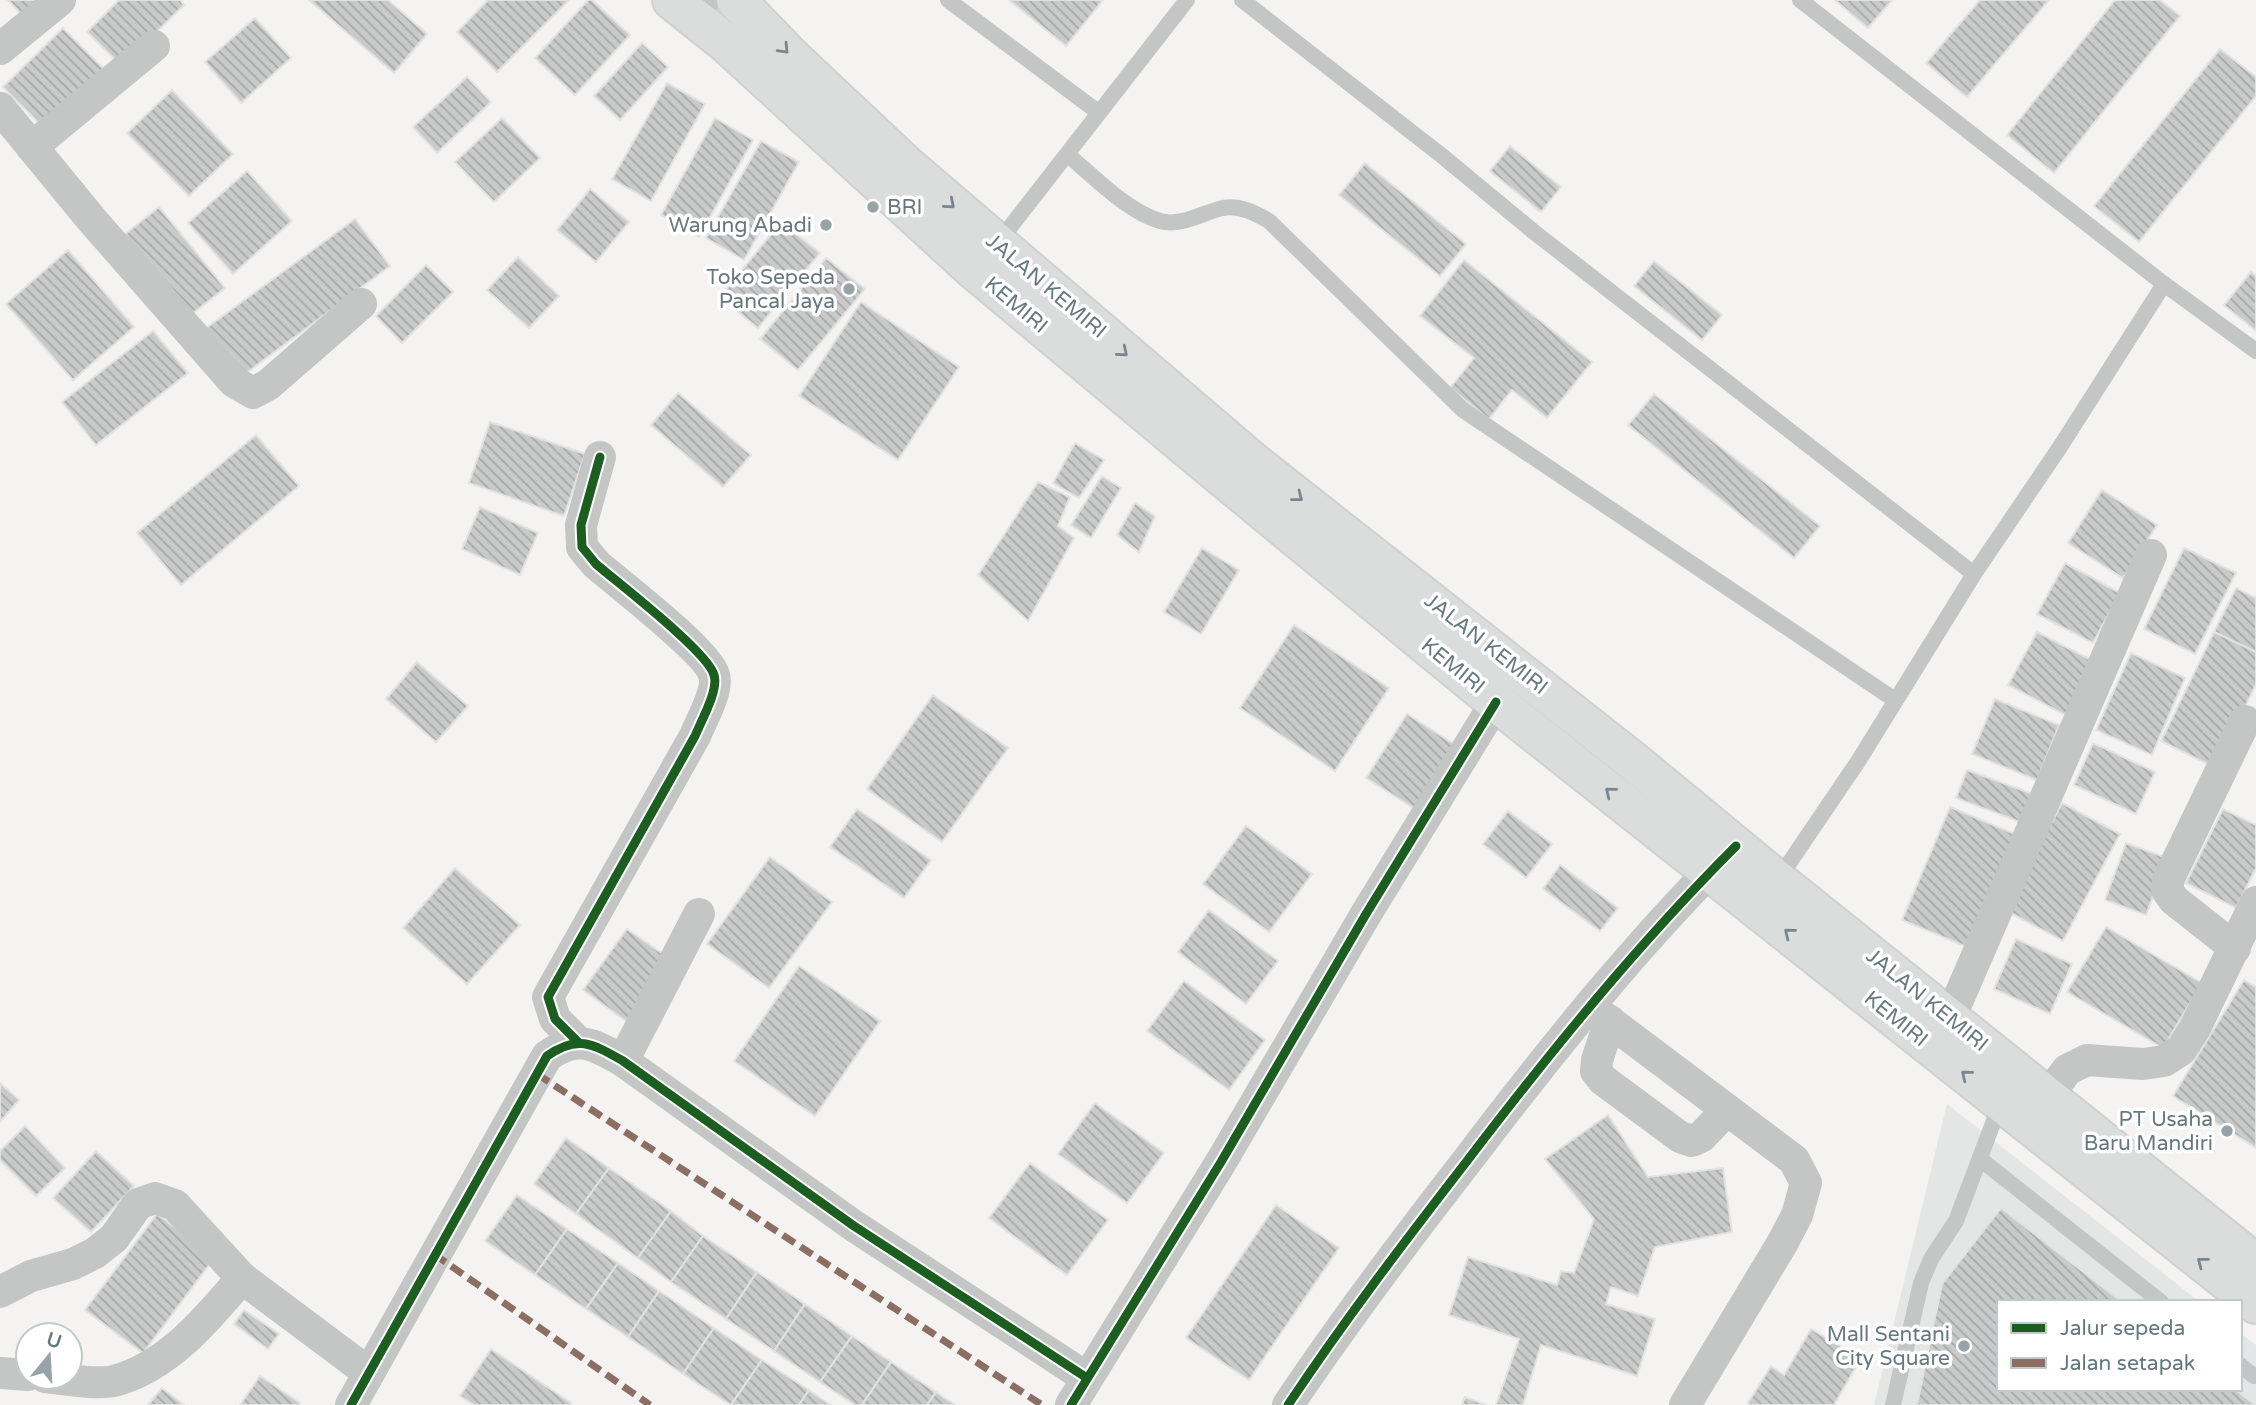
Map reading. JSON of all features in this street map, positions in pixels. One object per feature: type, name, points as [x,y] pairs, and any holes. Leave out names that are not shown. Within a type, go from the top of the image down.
[{"type":"highway","name":"JALAN KEMIRI","points":[[736,0],[790,56],[907,166],[985,257],[1254,463],[1580,719],[1723,859],[1767,894],[1950,1018],[2256,1264]]},
{"type":"highway","name":"KEMIRI","points":[[695,7],[1496,702],[1723,859]]},
{"type":"highway","name":"KEMIRI","points":[[1767,894],[2001,1102],[2256,1304]]},
{"type":"street","points":[[0,49],[60,0]]},
{"type":"street","points":[[32,147],[154,46]]},
{"type":"street","points":[[0,108],[92,220],[234,382],[253,393],[268,385],[361,303]]},
{"type":"street","points":[[579,1043],[555,1018],[548,997],[695,736],[712,697],[715,676],[702,655],[596,564],[582,547],[581,525],[600,457]]},
{"type":"street","points":[[1950,1018],[2151,555]]},
{"type":"street","points":[[1071,1405],[1222,1162],[1366,914],[1496,702]]},
{"type":"street","points":[[2235,948],[2174,900],[2167,890],[2169,878],[2245,721]]},
{"type":"street","points":[[1288,1405],[1383,1270],[1519,1092],[1600,1014],[1723,859]]},
{"type":"street","points":[[2047,1097],[2067,1070],[2087,1060],[2143,1063],[2164,1061],[2180,1050],[2195,1028],[2256,902]]},
{"type":"street","points":[[623,1061],[699,914]]},
{"type":"street","points":[[1600,1014],[1794,1160],[1806,1183],[1797,1214],[1783,1242],[1685,1405]]},
{"type":"street","points":[[1600,1014],[1596,1071],[1603,1080],[1680,1137],[1692,1141],[1701,1137],[1726,1111]]},
{"type":"street","points":[[351,1405],[547,1056],[563,1045],[579,1043],[599,1047],[623,1061],[854,1226],[1087,1378]]},
{"type":"street","points":[[0,1292],[31,1276],[73,1264],[95,1253],[114,1238],[138,1204],[155,1198],[175,1205],[242,1278],[369,1373]]},
{"type":"street","points":[[84,1379],[113,1381],[155,1363],[197,1329],[242,1278]]},
{"type":"lane","points":[[948,0],[1098,112]]},
{"type":"lane","points":[[985,257],[1068,155],[1098,112],[1187,0]]},
{"type":"lane","points":[[1242,0],[1544,240],[1974,574]]},
{"type":"lane","points":[[1800,0],[2164,284],[2256,351]]},
{"type":"lane","points":[[1068,155],[1139,213],[1163,222],[1183,221],[1225,207],[1249,210],[1269,221],[1463,410],[1895,700]]},
{"type":"lane","points":[[1767,894],[1859,760],[1974,574],[2164,284]]},
{"type":"lane","points":[[1893,1405],[1921,1283],[1931,1259],[1956,1221],[2001,1102]]},
{"type":"lane","points":[[1980,1159],[2158,1300]]},
{"type":"shaded area","points":[[1947,1104],[2197,1300],[1997,1300],[1997,1391],[2242,1391],[2242,1334],[2256,1345],[2256,1405],[1874,1405]]},
{"type":"building","points":[[8,0],[45,0],[25,18]]},
{"type":"building","points":[[119,0],[180,0],[184,5],[122,66],[87,32]]},
{"type":"building","points":[[309,0],[388,0],[427,34],[394,73]]},
{"type":"building","points":[[488,0],[569,0],[497,72],[457,32]]},
{"type":"building","points":[[588,0],[592,0],[630,35],[575,95],[535,58]]},
{"type":"building","points":[[1009,0],[1103,0],[1066,46]]},
{"type":"building","points":[[1835,0],[1892,0],[1868,28]]},
{"type":"building","points":[[1980,0],[2049,0],[1967,97],[1926,63]]},
{"type":"building","points":[[2115,0],[2160,0],[2180,16],[2054,173],[2007,135]]},
{"type":"building","points":[[255,18],[291,58],[241,103],[205,62]]},
{"type":"building","points":[[63,28],[104,69],[45,129],[3,87]]},
{"type":"building","points":[[642,43],[668,67],[620,120],[594,96]]},
{"type":"building","points":[[2220,49],[2256,77],[2256,96],[2139,242],[2094,206]]},
{"type":"building","points":[[467,77],[491,102],[437,153],[413,127]]},
{"type":"building","points":[[667,83],[705,104],[651,201],[612,179]]},
{"type":"building","points":[[172,90],[233,154],[189,196],[127,133]]},
{"type":"building","points":[[502,118],[540,158],[494,202],[455,162]]},
{"type":"building","points":[[715,118],[753,140],[699,237],[661,215]]},
{"type":"building","points":[[761,141],[799,162],[744,260],[706,238]]},
{"type":"building","points":[[1510,146],[1561,187],[1541,212],[1490,171]]},
{"type":"building","points":[[1365,163],[1466,244],[1440,276],[1339,195]]},
{"type":"building","points":[[247,171],[292,221],[233,274],[188,223]]},
{"type":"building","points":[[590,189],[629,222],[596,262],[557,230]]},
{"type":"building","points":[[159,207],[225,288],[188,317],[123,236]]},
{"type":"building","points":[[355,219],[390,266],[241,377],[205,329]]},
{"type":"building","points":[[781,222],[820,253],[758,328],[720,297]]},
{"type":"building","points":[[68,250],[134,327],[73,380],[6,304]]},
{"type":"building","points":[[518,257],[559,296],[529,328],[487,290]]},
{"type":"building","points":[[826,258],[865,289],[798,370],[760,339]]},
{"type":"building","points":[[1464,260],[1592,362],[1547,418],[1512,390],[1489,419],[1450,388],[1474,358],[1420,316]]},
{"type":"building","points":[[1654,261],[1722,315],[1702,340],[1634,286]]},
{"type":"building","points":[[426,265],[453,292],[402,343],[376,316]]},
{"type":"building","points":[[2251,272],[2256,276],[2256,331],[2224,305]]},
{"type":"building","points":[[861,302],[959,367],[898,460],[799,396]]},
{"type":"building","points":[[153,331],[188,373],[96,445],[62,402]]},
{"type":"building","points":[[678,393],[751,455],[723,487],[651,425]]},
{"type":"building","points":[[1654,394],[1820,526],[1794,558],[1628,425]]},
{"type":"building","points":[[490,422],[585,454],[564,516],[469,483]]},
{"type":"building","points":[[256,435],[299,486],[181,585],[137,533]]},
{"type":"building","points":[[1075,443],[1104,460],[1079,498],[1053,483]]},
{"type":"building","points":[[1102,476],[1121,488],[1091,538],[1071,525]]},
{"type":"building","points":[[1038,482],[1070,497],[1058,526],[1074,538],[1028,621],[978,575]]},
{"type":"building","points":[[2102,490],[2157,525],[2123,578],[2068,543]]},
{"type":"building","points":[[1135,503],[1155,516],[1139,552],[1117,535]]},
{"type":"building","points":[[480,507],[538,533],[520,575],[462,549]]},
{"type":"building","points":[[1202,548],[1239,570],[1201,634],[1164,612]]},
{"type":"building","points":[[2184,548],[2236,573],[2195,654],[2144,629]]},
{"type":"building","points":[[2065,563],[2120,593],[2093,643],[2037,614]]},
{"type":"building","points":[[2236,588],[2256,598],[2256,652],[2214,632]]},
{"type":"building","points":[[1294,625],[1389,688],[1335,771],[1240,708]]},
{"type":"building","points":[[2037,632],[2095,662],[2067,716],[2008,685]]},
{"type":"building","points":[[2214,632],[2256,652],[2256,684],[2216,768],[2161,741]]},
{"type":"building","points":[[2131,653],[2185,678],[2152,755],[2096,730]]},
{"type":"building","points":[[417,662],[468,706],[436,742],[386,699]]},
{"type":"building","points":[[933,695],[1008,748],[942,842],[867,789]]},
{"type":"building","points":[[1995,699],[2059,725],[2037,780],[1972,754]]},
{"type":"building","points":[[1407,714],[1460,748],[1420,812],[1366,778]]},
{"type":"building","points":[[2093,743],[2155,772],[2136,814],[2074,785]]},
{"type":"building","points":[[1967,770],[2033,794],[2023,823],[1956,798]]},
{"type":"building","points":[[2062,803],[2120,834],[2063,941],[2005,910]]},
{"type":"building","points":[[1950,807],[2015,834],[1967,947],[1902,920]]},
{"type":"building","points":[[857,809],[931,860],[904,898],[830,847]]},
{"type":"building","points":[[2223,809],[2256,825],[2256,868],[2236,908],[2186,883]]},
{"type":"building","points":[[1508,811],[1552,844],[1526,878],[1483,844]]},
{"type":"building","points":[[1246,826],[1312,874],[1269,932],[1203,884]]},
{"type":"building","points":[[2126,843],[2167,858],[2146,915],[2105,900]]},
{"type":"building","points":[[770,857],[832,902],[769,988],[707,944]]},
{"type":"building","points":[[1560,865],[1618,908],[1600,931],[1543,889]]},
{"type":"building","points":[[455,868],[520,925],[467,984],[403,928]]},
{"type":"building","points":[[1209,910],[1278,961],[1246,1004],[1178,952]]},
{"type":"building","points":[[2106,927],[2202,983],[2163,1048],[2067,992]]},
{"type":"building","points":[[627,929],[670,959],[626,1021],[583,990]]},
{"type":"building","points":[[2016,939],[2072,964],[2050,1014],[1994,989]]},
{"type":"building","points":[[799,966],[880,1021],[815,1116],[734,1061]]},
{"type":"building","points":[[2244,980],[2256,987],[2256,1148],[2173,1096]]},
{"type":"building","points":[[1184,981],[1265,1040],[1229,1090],[1147,1031]]},
{"type":"building","points":[[0,1083],[19,1100],[0,1122]]},
{"type":"building","points":[[1095,1103],[1164,1153],[1127,1203],[1058,1154]]},
{"type":"building","points":[[1608,1115],[1648,1177],[1723,1168],[1732,1232],[1655,1247],[1638,1296],[1611,1287],[1606,1304],[1655,1319],[1637,1376],[1541,1345],[1523,1405],[1496,1405],[1519,1339],[1449,1315],[1468,1257],[1557,1285],[1561,1271],[1574,1273],[1594,1219],[1545,1159]]},
{"type":"building","points":[[25,1126],[65,1168],[36,1196],[0,1160],[0,1151]]},
{"type":"building","points":[[566,1138],[609,1168],[576,1214],[534,1184]]},
{"type":"building","points":[[96,1151],[134,1186],[91,1232],[53,1198]]},
{"type":"building","points":[[1030,1163],[1108,1220],[1067,1275],[989,1218]]},
{"type":"building","points":[[609,1168],[671,1211],[638,1258],[576,1214]]},
{"type":"building","points":[[517,1195],[567,1229],[535,1275],[485,1241]]},
{"type":"building","points":[[1276,1205],[1339,1248],[1249,1380],[1186,1338]]},
{"type":"building","name":"Mall Sentani City Square","points":[[2001,1208],[2119,1300],[1997,1300],[1997,1391],[2238,1391],[2255,1405],[1917,1405],[1942,1284]]},
{"type":"building","points":[[671,1211],[703,1236],[671,1282],[638,1258]]},
{"type":"building","points":[[157,1214],[215,1257],[143,1353],[85,1310]]},
{"type":"building","points":[[567,1229],[618,1263],[586,1309],[535,1275]]},
{"type":"building","points":[[703,1236],[757,1272],[726,1319],[671,1282]]},
{"type":"building","points":[[618,1263],[659,1291],[628,1337],[586,1309]]},
{"type":"building","points":[[757,1272],[805,1304],[774,1351],[726,1319]]},
{"type":"building","points":[[659,1291],[714,1328],[683,1374],[628,1337]]},
{"type":"building","points":[[805,1304],[852,1336],[820,1382],[774,1351]]},
{"type":"building","points":[[244,1310],[279,1334],[268,1349],[234,1324]]},
{"type":"building","points":[[714,1328],[762,1360],[731,1405],[683,1374]]},
{"type":"building","points":[[1811,1329],[1861,1358],[1834,1405],[1748,1403],[1771,1366],[1784,1375]]},
{"type":"building","points":[[852,1336],[891,1362],[862,1405],[855,1405],[820,1382]]},
{"type":"building","points":[[491,1349],[571,1403],[474,1405],[460,1396]]},
{"type":"building","points":[[762,1360],[809,1390],[799,1405],[731,1405]]},
{"type":"building","points":[[891,1362],[936,1392],[927,1405],[862,1405]]},
{"type":"building","points":[[260,1376],[300,1403],[240,1405]]},
{"type":"building","points":[[162,1388],[184,1405],[148,1405]]},
{"type":"building","points":[[809,1390],[830,1405],[799,1405]]},
{"type":"building","points":[[936,1392],[955,1405],[927,1405]]},
{"type":"building","points":[[1465,1397],[1486,1405],[1462,1405]]},
{"type":"marked path","points":[[537,1074],[1042,1405]]},
{"type":"marked path","points":[[434,1254],[650,1405]]},
{"type":"cycle path","points":[[579,1043],[555,1019],[548,997],[695,736],[712,697],[715,681],[708,664],[696,651],[596,564],[582,547],[581,525],[600,457]]},
{"type":"cycle path","points":[[1071,1405],[1221,1162],[1366,914],[1496,702]]},
{"type":"cycle path","points":[[1288,1405],[1375,1282],[1531,1079],[1664,921],[1736,846]]},
{"type":"cycle path","points":[[351,1405],[547,1056],[577,1043],[594,1046],[623,1061],[854,1226],[1087,1378]]},
{"type":"place","name":"BRI","points":[[873,207]]},
{"type":"place","name":"Warung Abadi","points":[[826,225]]},
{"type":"place","name":"Toko Sepeda Pancal Jaya","points":[[849,289]]},
{"type":"place","name":"PT Usaha Baru Mandiri","points":[[2227,1131]]},
{"type":"place","name":"Mall Sentani City Square","points":[[1964,1346]]}]
